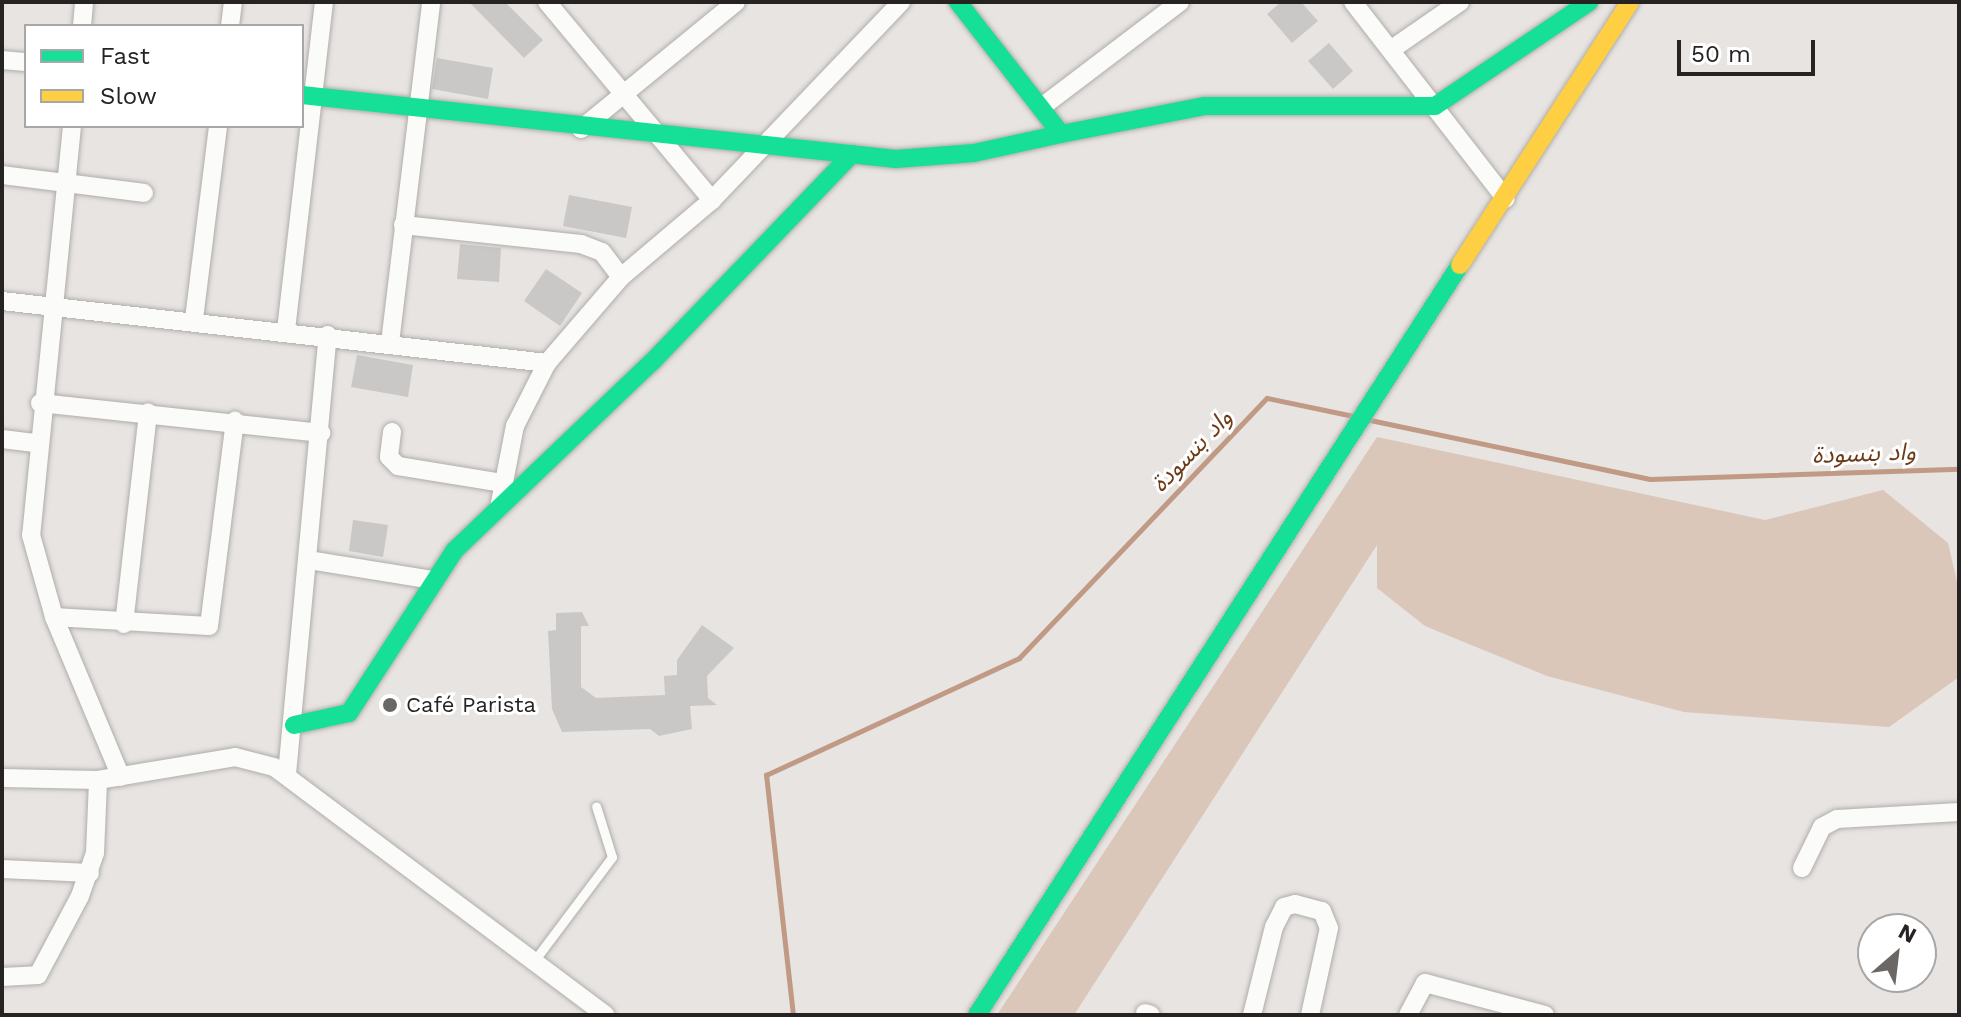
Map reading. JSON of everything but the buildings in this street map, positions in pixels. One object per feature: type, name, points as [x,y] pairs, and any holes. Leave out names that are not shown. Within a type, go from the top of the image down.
[{"type":"street","points":[[82,24],[84,2]]},
{"type":"street","points":[[230,24],[233,2]]},
{"type":"street","points":[[286,330],[309,96],[324,2]]},
{"type":"street","points":[[390,343],[431,2]]},
{"type":"street","points":[[547,2],[622,95],[664,135],[712,200]]},
{"type":"street","points":[[581,129],[736,2]]},
{"type":"street","points":[[499,508],[519,415],[547,363],[621,277],[712,200],[901,2]]},
{"type":"street","points":[[1043,106],[1180,2]]},
{"type":"street","points":[[1353,2],[1506,199]]},
{"type":"street","points":[[1392,49],[1460,2]]},
{"type":"street","points":[[309,96],[581,129],[852,154],[940,157],[1205,106],[1435,106],[1589,2]]},
{"type":"street","points":[[977,1015],[1367,408],[1506,199],[1630,2]]},
{"type":"street","points":[[968,5],[1061,134]]},
{"type":"street","points":[[2,60],[24,62]]},
{"type":"street","points":[[72,128],[56,306],[40,403],[31,535],[54,617],[121,777]]},
{"type":"street","points":[[194,319],[218,128]]},
{"type":"street","points":[[294,725],[349,713],[432,580],[499,508],[766,249],[852,154]]},
{"type":"street","points":[[2,175],[144,193]]},
{"type":"street","points":[[403,225],[581,244],[602,252],[621,277]]},
{"type":"street","points":[[2,301],[194,319],[547,363]]},
{"type":"street","points":[[287,774],[294,725],[328,335]]},
{"type":"street","points":[[40,403],[235,421],[321,433]]},
{"type":"street","points":[[124,624],[148,412]]},
{"type":"street","points":[[54,617],[124,624],[210,625],[235,421]]},
{"type":"street","points":[[392,432],[389,457],[398,466],[502,483]]},
{"type":"street","points":[[2,439],[37,443]]},
{"type":"street","points":[[309,560],[432,580]]},
{"type":"street","points":[[2,778],[98,780],[235,757],[287,774],[605,1015]]},
{"type":"street","points":[[2,977],[28,978],[41,971],[90,873],[98,780]]},
{"type":"street","points":[[1802,868],[1818,834],[1837,819],[1959,812]]},
{"type":"street","points":[[2,869],[90,873]]},
{"type":"street","points":[[1252,1015],[1274,927],[1291,904],[1322,911],[1328,923],[1310,1015]]},
{"type":"street","points":[[1408,1015],[1425,983],[1545,1015]]},
{"type":"lane","points":[[534,961],[612,857],[596,806]]},
{"type":"shaded area","points":[[1377,437],[1765,520],[1883,490],[1948,543],[1959,590],[1959,677],[1889,727],[1684,712],[1547,676],[1425,626],[1377,588],[1377,545],[1074,1015],[997,1015]]},
{"type":"waterway","name":"واد بنسودة","points":[[793,1015],[766,775],[1019,658],[1267,398],[1353,416]]},
{"type":"waterway","name":"واد بنسودة","points":[[1370,420],[1650,479],[1959,469]]},
{"type":"traffic: fast","points":[[958,2],[1061,134],[1205,106],[1435,106],[1589,2]]},
{"type":"traffic: fast","points":[[304,95],[896,159],[974,153],[1061,134]]},
{"type":"traffic: fast","points":[[294,725],[349,713],[455,550],[651,363],[852,154]]},
{"type":"traffic: fast","points":[[977,1015],[1460,265]]},
{"type":"traffic: slow","points":[[1460,265],[1630,2]]},
{"type":"place","name":"Café Parista","points":[[390,705]]}]
